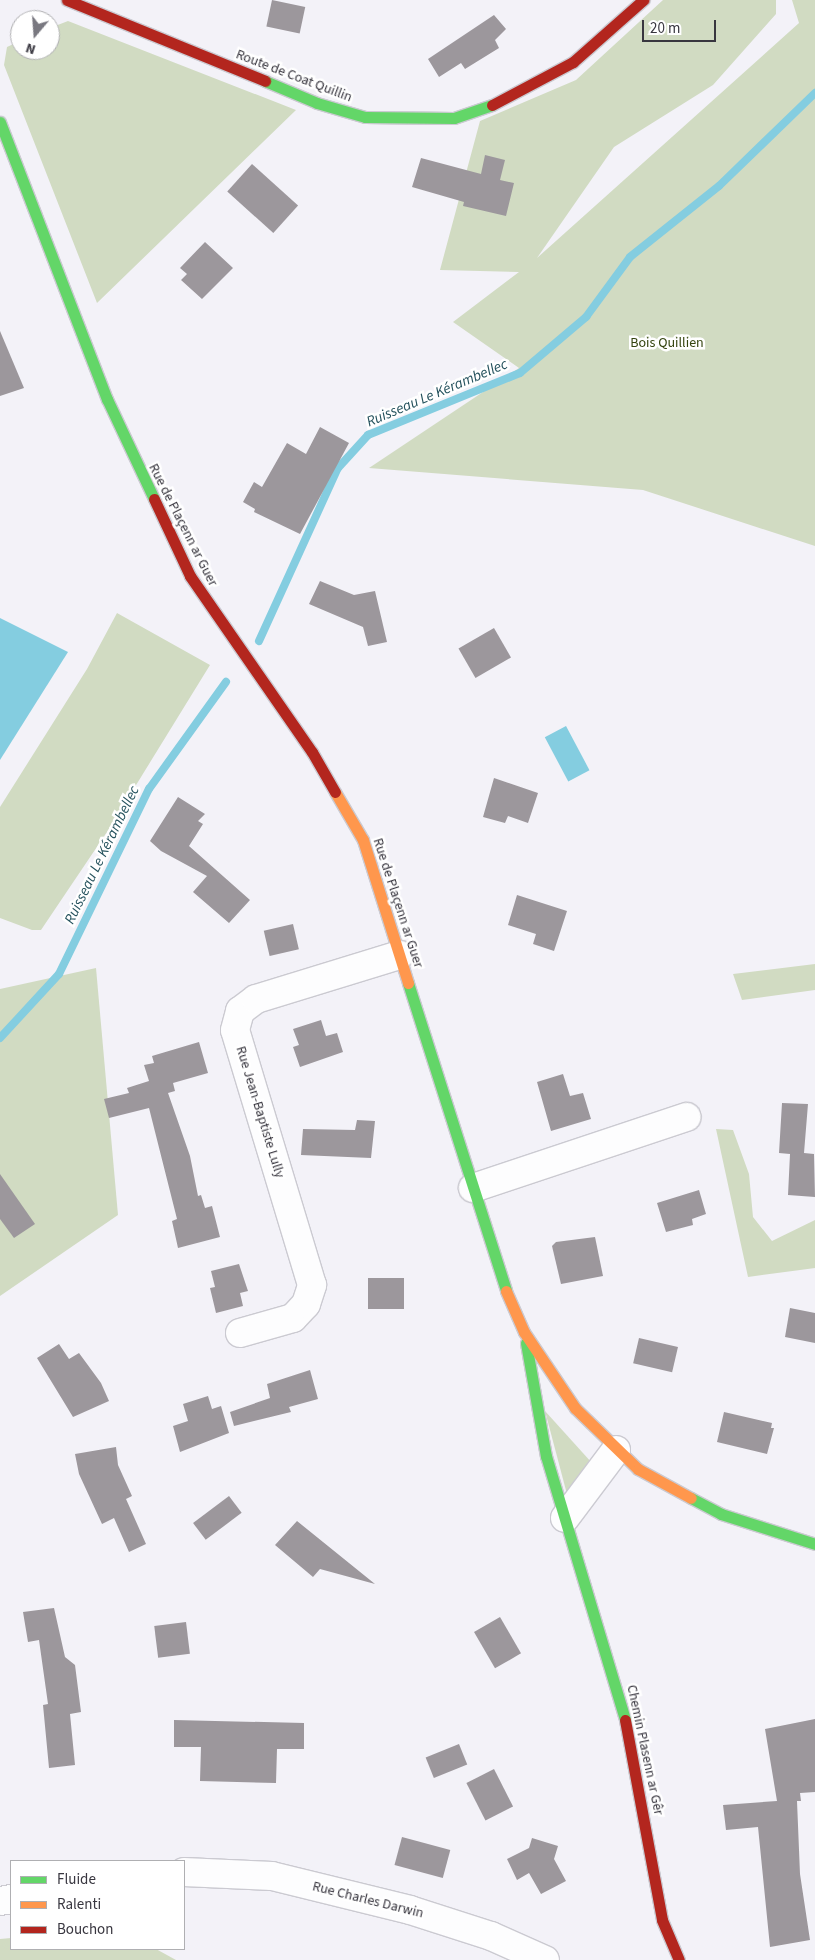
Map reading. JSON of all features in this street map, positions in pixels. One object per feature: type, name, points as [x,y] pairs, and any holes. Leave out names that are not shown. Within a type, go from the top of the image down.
[{"type":"main road","name":"Route de Coat Quillin","points":[[67,0],[317,104],[365,118],[424,120],[454,118],[507,99],[573,62],[643,0]]},
{"type":"main road","name":"Rue de Plaçenn ar Guer","points":[[0,122],[107,399],[137,468],[190,576],[312,752],[363,840],[502,1282],[524,1332],[575,1408],[616,1450],[638,1469],[721,1514],[815,1544]]},
{"type":"main road","name":"Chemin Plasenn ar Gêr","points":[[524,1332],[546,1456],[623,1707],[662,1920],[680,1960]]},
{"type":"street","name":"Rue Jean-Baptiste Lully","points":[[240,1333],[293,1318],[306,1304],[312,1285],[235,1030],[240,1010],[256,999],[399,955]]},
{"type":"street","points":[[473,1188],[686,1117]]},
{"type":"street","points":[[565,1518],[616,1450]]},
{"type":"street","name":"Rue Charles Darwin","points":[[185,1872],[272,1876],[410,1910],[491,1936],[545,1960]]},
{"type":"green space","name":"Bois Quillien","points":[[663,0],[776,0],[776,14],[713,85],[614,147],[537,258],[799,23],[792,0],[815,0],[815,546],[643,490],[369,468],[519,368],[453,322],[519,272],[440,270],[480,121],[576,80]]},
{"type":"green space","points":[[68,21],[296,110],[97,303],[4,65],[7,47],[10,46],[10,60],[60,60],[60,24]]},
{"type":"green space","points":[[117,613],[210,665],[109,829],[41,930],[32,930],[0,918],[0,807],[87,669]]},
{"type":"green space","points":[[815,964],[815,990],[742,1000],[733,974]]},
{"type":"green space","points":[[96,968],[118,1215],[0,1296],[0,989]]},
{"type":"green space","points":[[716,1129],[733,1130],[749,1174],[753,1217],[772,1241],[815,1220],[815,1268],[748,1277]]},
{"type":"green space","points":[[545,1411],[592,1463],[568,1498]]},
{"type":"green space","points":[[10,1938],[10,1950],[158,1950],[176,1960],[0,1960],[0,1939]]},
{"type":"water","points":[[0,618],[68,652],[0,760]]},
{"type":"water","points":[[566,726],[589,770],[568,781],[545,737]]},
{"type":"building","points":[[272,0],[305,7],[300,33],[266,26]]},
{"type":"building","points":[[494,15],[506,29],[495,40],[499,48],[465,69],[461,63],[439,77],[428,59]]},
{"type":"building","points":[[485,155],[505,160],[500,180],[514,183],[506,216],[463,206],[464,202],[412,187],[421,158],[481,174]]},
{"type":"building","points":[[252,164],[298,205],[273,233],[227,191]]},
{"type":"building","points":[[205,242],[233,268],[202,299],[181,280],[187,274],[180,268]]},
{"type":"building","points":[[0,331],[24,388],[0,396]]},
{"type":"building","points":[[320,427],[349,443],[300,534],[254,512],[255,509],[243,502],[254,482],[262,487],[287,443],[306,454]]},
{"type":"building","points":[[320,581],[354,595],[375,591],[387,642],[368,646],[363,627],[309,604]]},
{"type":"building","points":[[494,628],[511,657],[475,678],[458,648]]},
{"type":"building","points":[[494,778],[538,793],[528,823],[508,816],[505,823],[483,817]]},
{"type":"building","points":[[178,797],[205,814],[198,821],[203,824],[189,846],[250,900],[229,923],[193,892],[207,876],[161,851],[150,841]]},
{"type":"building","points":[[517,895],[567,911],[554,951],[533,944],[536,934],[508,925]]},
{"type":"building","points":[[293,924],[299,949],[270,956],[264,931]]},
{"type":"building","points":[[321,1020],[326,1036],[337,1033],[343,1052],[300,1067],[293,1047],[299,1045],[293,1029]]},
{"type":"building","points":[[199,1042],[208,1073],[173,1083],[175,1091],[168,1093],[190,1156],[198,1196],[201,1195],[205,1208],[212,1206],[220,1237],[178,1248],[172,1221],[177,1219],[149,1108],[109,1118],[104,1099],[129,1093],[127,1088],[149,1081],[144,1065],[154,1063],[152,1056]]},
{"type":"building","points":[[563,1074],[570,1096],[583,1093],[591,1119],[551,1131],[537,1082]]},
{"type":"building","points":[[782,1103],[808,1104],[804,1153],[814,1154],[815,1197],[788,1195],[790,1154],[779,1153]]},
{"type":"building","points":[[357,1120],[375,1121],[371,1158],[301,1155],[303,1129],[355,1130]]},
{"type":"building","points":[[0,1174],[35,1224],[14,1238],[0,1219]]},
{"type":"building","points":[[699,1190],[706,1214],[692,1219],[693,1225],[666,1232],[657,1203]]},
{"type":"building","points":[[595,1237],[603,1276],[561,1284],[552,1246],[556,1242]]},
{"type":"building","points":[[239,1264],[248,1291],[240,1293],[243,1306],[216,1313],[210,1288],[215,1287],[211,1271]]},
{"type":"building","points":[[368,1278],[404,1278],[404,1309],[368,1309]]},
{"type":"building","points":[[790,1308],[815,1313],[815,1343],[785,1337]]},
{"type":"building","points":[[639,1338],[678,1347],[672,1372],[633,1363]]},
{"type":"building","points":[[59,1344],[69,1359],[79,1353],[101,1383],[109,1401],[73,1417],[37,1358]]},
{"type":"building","points":[[310,1370],[318,1399],[289,1407],[291,1412],[234,1426],[230,1412],[270,1398],[267,1384]]},
{"type":"building","points":[[208,1396],[212,1409],[221,1406],[229,1433],[180,1452],[173,1426],[188,1421],[183,1404]]},
{"type":"building","points":[[724,1412],[772,1423],[771,1428],[774,1428],[767,1454],[717,1442]]},
{"type":"building","points":[[116,1447],[118,1465],[132,1496],[126,1499],[146,1544],[129,1552],[114,1518],[102,1524],[79,1474],[75,1454]]},
{"type":"building","points":[[229,1496],[242,1513],[206,1540],[193,1523]]},
{"type":"building","points":[[297,1521],[375,1584],[320,1569],[313,1577],[275,1545]]},
{"type":"building","points":[[54,1608],[65,1657],[75,1665],[81,1712],[70,1714],[75,1765],[49,1768],[43,1705],[48,1704],[39,1640],[28,1642],[23,1612]]},
{"type":"building","points":[[500,1617],[521,1653],[495,1668],[474,1632]]},
{"type":"building","points":[[186,1622],[190,1654],[158,1658],[154,1626]]},
{"type":"building","points":[[815,1719],[815,1792],[800,1793],[801,1801],[797,1801],[800,1874],[810,1940],[770,1947],[758,1827],[726,1830],[723,1805],[777,1801],[765,1729]]},
{"type":"building","points":[[174,1720],[304,1723],[304,1749],[277,1749],[276,1783],[200,1781],[201,1747],[174,1747]]},
{"type":"building","points":[[459,1744],[467,1764],[434,1778],[426,1757]]},
{"type":"building","points":[[494,1769],[513,1806],[485,1820],[466,1783]]},
{"type":"building","points":[[402,1837],[450,1850],[443,1878],[394,1865]]},
{"type":"building","points":[[532,1838],[558,1846],[554,1859],[566,1881],[541,1894],[529,1873],[517,1880],[507,1859],[529,1848]]},
{"type":"waterway","name":"Ruisseau Le Kérambellec","points":[[259,641],[338,468],[368,435],[520,373],[586,317],[630,257],[719,186],[815,93]]},
{"type":"waterway","name":"Ruisseau Le Kérambellec","points":[[0,1038],[59,974],[149,789],[226,682]]},
{"type":"traffic: fast","points":[[265,81],[317,103],[365,117],[454,118],[492,105]]},
{"type":"traffic: fast","points":[[0,122],[107,399],[154,499]]},
{"type":"traffic: fast","points":[[408,983],[506,1291]]},
{"type":"traffic: fast","points":[[526,1343],[546,1456],[625,1720]]},
{"type":"traffic: fast","points":[[691,1498],[721,1514],[815,1544]]},
{"type":"traffic: slow","points":[[335,792],[363,840],[408,983]]},
{"type":"traffic: slow","points":[[506,1291],[524,1332],[575,1408],[638,1469],[691,1498]]},
{"type":"traffic: jam","points":[[67,0],[265,81]]},
{"type":"traffic: jam","points":[[492,105],[573,62],[643,0]]},
{"type":"traffic: jam","points":[[154,499],[190,576],[312,752],[335,792]]},
{"type":"traffic: jam","points":[[625,1720],[662,1920],[679,1960]]}]
